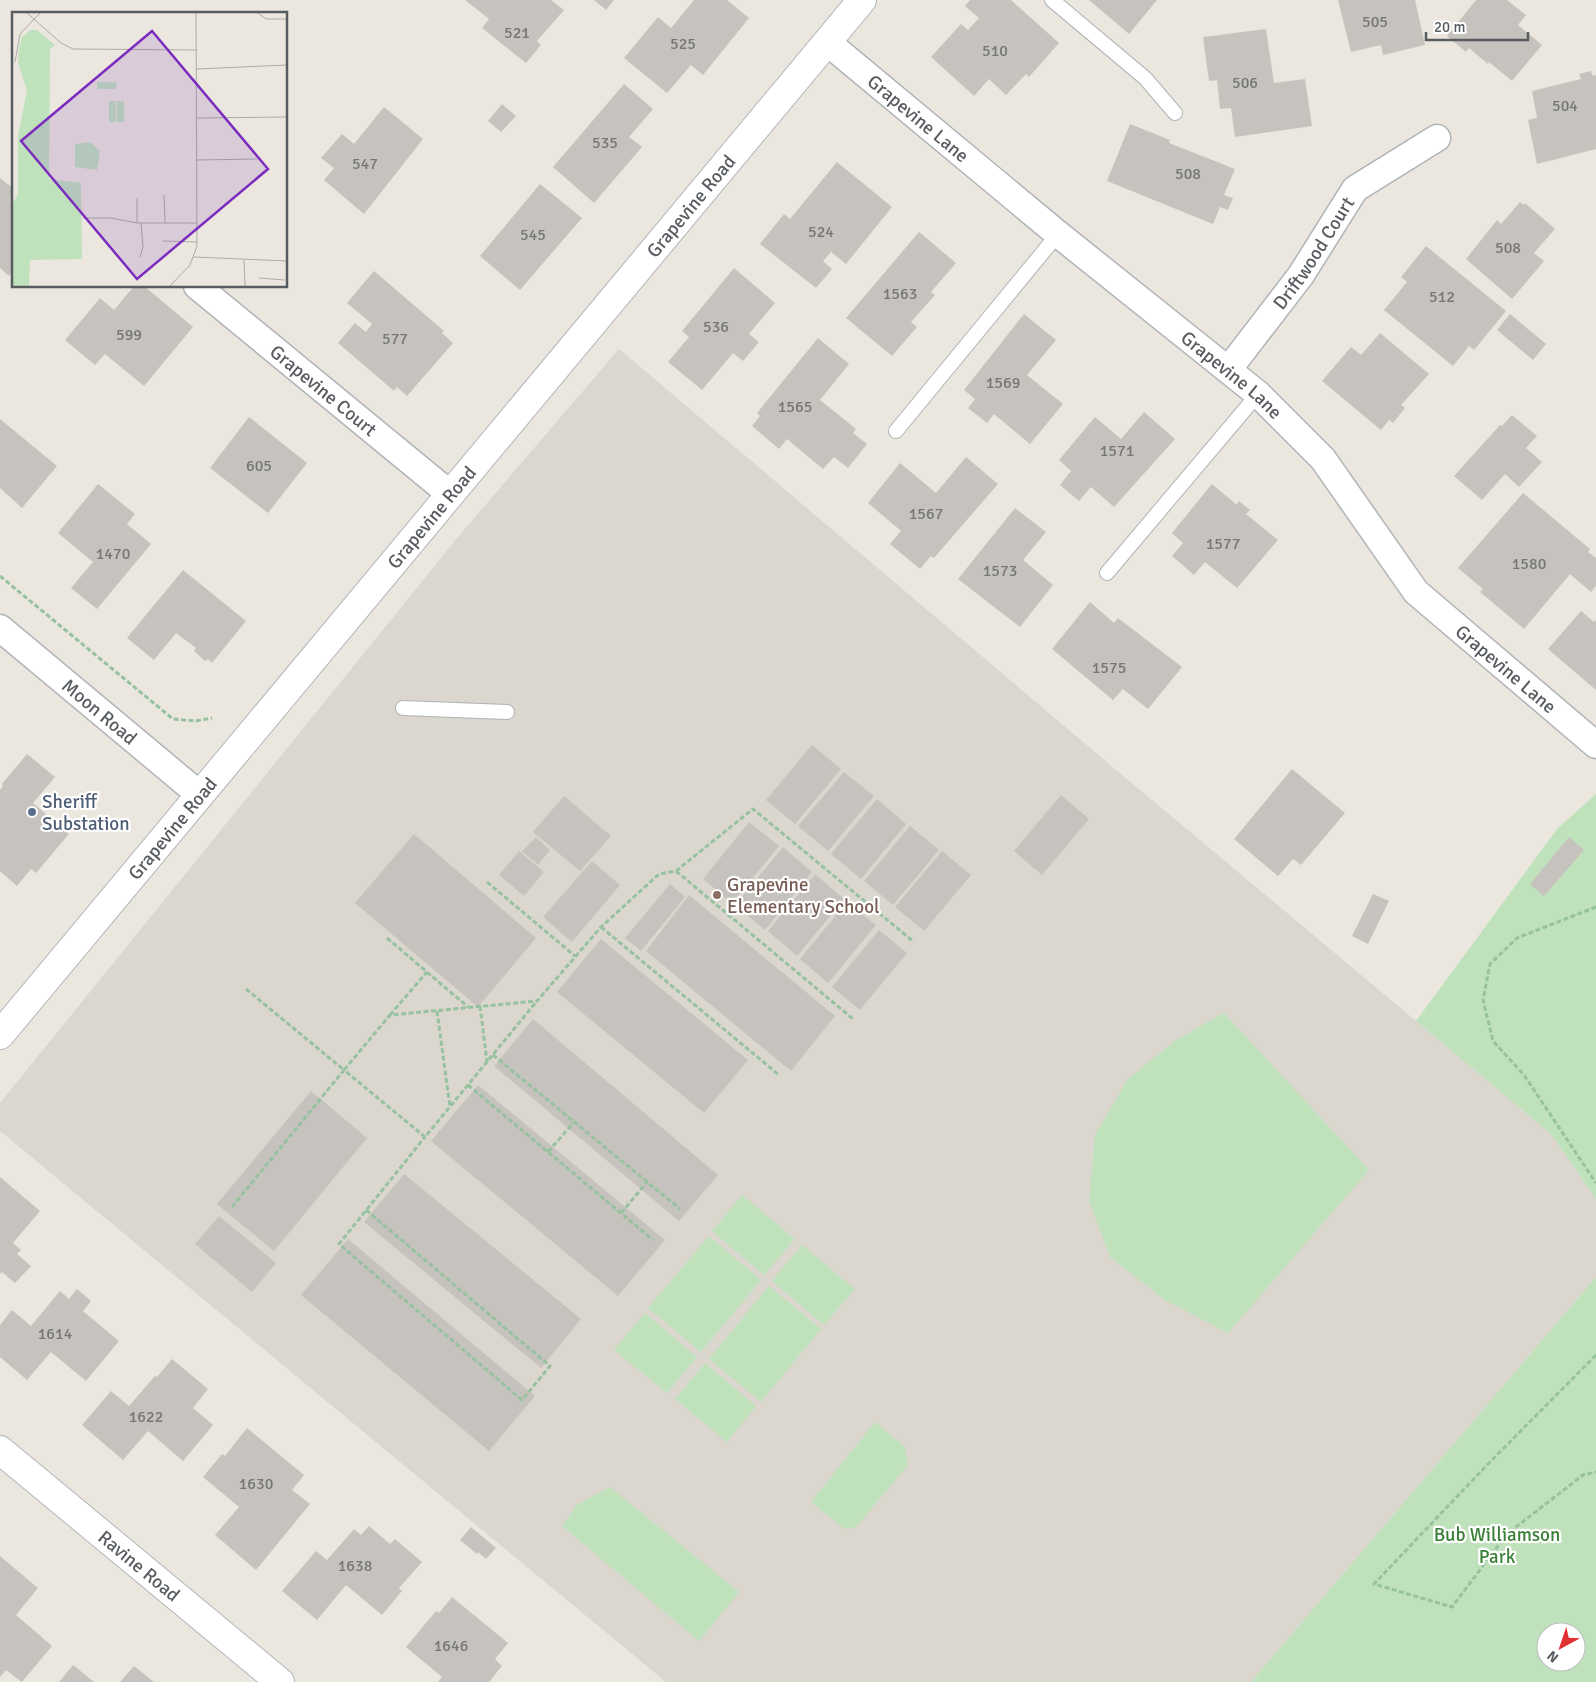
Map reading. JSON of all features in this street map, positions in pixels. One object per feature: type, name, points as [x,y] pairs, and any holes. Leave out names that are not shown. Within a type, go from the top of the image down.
[{"type":"main road","name":"Grapevine Road","points":[[0,1035],[862,0]]},
{"type":"main road","name":"Ravine Road","points":[[0,1450],[280,1682]]},
{"type":"street","name":"Grapevine Lane","points":[[827,42],[1058,234],[1258,394],[1323,459],[1416,592],[1596,744]]},
{"type":"street","name":"Driftwood Court","points":[[1228,370],[1301,275],[1355,189],[1437,138]]},
{"type":"street","name":"Grapevine Court","points":[[199,288],[450,494]]},
{"type":"street","name":"Moon Road","points":[[0,628],[200,795]]},
{"type":"lane","points":[[1052,0],[1146,78],[1175,113]]},
{"type":"lane","points":[[896,431],[1058,234]]},
{"type":"lane","points":[[1107,573],[1258,394]]},
{"type":"lane","points":[[403,708],[507,712]]},
{"type":"path","points":[[0,576],[173,719],[196,721],[212,718]]},
{"type":"path","points":[[366,1210],[550,1366],[522,1400],[339,1244],[366,1210],[425,1137],[451,1108],[575,956],[600,927],[659,874],[676,870],[753,809],[914,942]]},
{"type":"path","points":[[676,870],[853,1019]]},
{"type":"path","points":[[487,882],[575,956]]},
{"type":"path","points":[[1596,907],[1517,938],[1490,964],[1483,1000],[1493,1041],[1524,1075],[1596,1183]]},
{"type":"path","points":[[600,927],[779,1074]]},
{"type":"path","points":[[387,938],[469,1008]]},
{"type":"path","points":[[232,1207],[427,972]]},
{"type":"path","points":[[246,990],[425,1137]]},
{"type":"path","points":[[390,1015],[537,1001]]},
{"type":"path","points":[[480,1006],[487,1062]]},
{"type":"path","points":[[437,1011],[451,1108]]},
{"type":"path","points":[[493,1055],[680,1209]]},
{"type":"path","points":[[468,1086],[653,1240]]},
{"type":"path","points":[[548,1152],[574,1122]]},
{"type":"path","points":[[621,1213],[647,1182]]},
{"type":"path","points":[[1596,1356],[1487,1465],[1374,1584],[1452,1606],[1506,1534],[1583,1475],[1596,1472]]},
{"type":"shaded area","name":"Grapevine Elementary School","points":[[619,349],[1115,769],[1551,1134],[1596,1199],[1596,1277],[1251,1682],[666,1682],[0,1131],[0,1103],[458,537]]},
{"type":"green space","points":[[1596,794],[1596,1199],[1551,1134],[1416,1021],[1557,829]]},
{"type":"green space","points":[[1224,1013],[1369,1170],[1228,1333],[1165,1300],[1110,1257],[1089,1201],[1095,1135],[1128,1079],[1176,1040]]},
{"type":"green space","points":[[742,1195],[795,1239],[764,1275],[712,1231]]},
{"type":"green space","points":[[709,1236],[761,1280],[701,1352],[648,1308]]},
{"type":"green space","points":[[802,1245],[855,1289],[824,1325],[772,1281]]},
{"type":"green space","name":"Bub Williamson Park","points":[[1596,1277],[1596,1682],[1251,1682]]},
{"type":"green space","points":[[769,1286],[821,1329],[761,1402],[709,1359]]},
{"type":"green space","points":[[645,1313],[697,1357],[667,1393],[614,1350]]},
{"type":"green space","points":[[705,1363],[756,1406],[727,1442],[675,1399]]},
{"type":"green space","points":[[875,1422],[905,1447],[908,1465],[856,1527],[845,1529],[811,1502]]},
{"type":"green space","points":[[610,1487],[739,1592],[699,1641],[562,1526],[577,1505]]},
{"type":"building","points":[[465,0],[551,0],[564,10],[537,41],[541,45],[526,63],[482,28],[489,19]]},
{"type":"building","points":[[594,0],[614,0],[606,10]]},
{"type":"building","points":[[694,0],[727,0],[749,18],[703,75],[691,65],[667,93],[624,58],[658,17],[671,28]]},
{"type":"building","points":[[970,0],[1011,0],[1059,43],[1029,77],[1026,74],[1006,95],[989,79],[974,96],[931,57],[961,24],[968,30],[979,18],[965,6]]},
{"type":"building","points":[[1089,0],[1157,0],[1129,34]]},
{"type":"building","points":[[1338,0],[1415,0],[1425,45],[1383,55],[1381,45],[1351,52]]},
{"type":"building","points":[[1476,0],[1507,0],[1526,15],[1518,25],[1542,45],[1512,81],[1469,48],[1466,52],[1447,36]]},
{"type":"building","points":[[1266,29],[1274,83],[1305,79],[1312,126],[1235,137],[1231,108],[1220,109],[1217,80],[1209,81],[1203,37]]},
{"type":"building","points":[[1591,71],[1593,76],[1596,75],[1596,149],[1537,164],[1528,120],[1537,118],[1532,91],[1581,79],[1579,74]]},
{"type":"building","points":[[624,84],[653,109],[629,137],[642,147],[594,203],[553,167]]},
{"type":"building","points":[[502,104],[516,116],[501,132],[488,121]]},
{"type":"building","points":[[384,107],[423,139],[364,214],[324,180],[334,168],[321,158],[342,134],[354,144]]},
{"type":"building","points":[[1130,124],[1170,140],[1169,143],[1235,169],[1224,195],[1233,198],[1228,210],[1220,207],[1213,224],[1107,181]]},
{"type":"building","points":[[837,162],[892,207],[846,264],[831,252],[823,261],[832,269],[816,288],[760,244],[784,214],[790,219]]},
{"type":"building","points":[[0,178],[12,187],[12,272],[9,276],[0,268]]},
{"type":"building","points":[[540,184],[582,218],[520,290],[480,256]]},
{"type":"building","points":[[1520,202],[1524,205],[1525,203],[1555,229],[1534,253],[1544,261],[1512,299],[1466,259],[1497,220],[1501,224]]},
{"type":"building","points":[[919,232],[956,263],[931,292],[935,295],[911,322],[917,327],[892,356],[846,318]]},
{"type":"building","points":[[1426,246],[1506,311],[1474,350],[1469,346],[1453,366],[1384,310],[1407,282],[1401,277]]},
{"type":"building","points":[[734,268],[775,303],[749,334],[759,342],[743,361],[733,353],[702,390],[668,362],[689,337],[682,331]]},
{"type":"building","points":[[374,271],[444,331],[442,333],[453,343],[407,396],[397,387],[394,391],[338,343],[355,323],[366,332],[372,324],[347,303]]},
{"type":"building","points":[[132,288],[146,288],[193,327],[144,386],[105,354],[95,365],[65,340],[100,298],[114,310]]},
{"type":"building","points":[[1024,314],[1056,340],[1027,375],[1063,404],[1030,444],[994,414],[987,423],[968,408],[975,399],[964,390]]},
{"type":"building","points":[[1510,314],[1546,344],[1533,360],[1497,330]]},
{"type":"building","points":[[1380,333],[1429,374],[1401,405],[1405,408],[1393,423],[1389,420],[1381,430],[1322,381],[1351,347],[1361,355]]},
{"type":"building","points":[[818,338],[849,364],[820,400],[856,429],[853,433],[867,444],[848,468],[834,457],[823,469],[787,439],[779,449],[752,426],[760,416],[757,413]]},
{"type":"building","points":[[1144,412],[1175,439],[1114,507],[1091,487],[1079,501],[1060,485],[1071,471],[1059,460],[1095,417],[1121,439]]},
{"type":"building","points":[[1512,415],[1537,436],[1526,448],[1542,462],[1519,487],[1505,474],[1482,500],[1454,476],[1500,425],[1502,426]]},
{"type":"building","points":[[249,417],[307,463],[268,513],[210,468]]},
{"type":"building","points":[[0,419],[57,466],[22,508],[0,488]]},
{"type":"building","points":[[966,457],[998,484],[934,558],[931,556],[920,569],[890,544],[901,531],[868,503],[900,463],[936,493]]},
{"type":"building","points":[[98,484],[135,514],[127,524],[151,544],[97,609],[71,588],[93,562],[58,533]]},
{"type":"building","points":[[1212,484],[1237,505],[1239,501],[1250,510],[1246,514],[1278,540],[1237,588],[1205,562],[1194,575],[1172,556],[1183,543],[1172,533]]},
{"type":"building","points":[[1523,493],[1590,549],[1588,552],[1596,558],[1596,586],[1591,592],[1570,574],[1524,629],[1480,592],[1483,589],[1458,568]]},
{"type":"building","points":[[1015,508],[1046,532],[1023,560],[1053,585],[1020,627],[958,579]]},
{"type":"building","points":[[183,570],[246,621],[212,663],[208,659],[205,661],[194,651],[196,648],[176,633],[154,660],[127,638]]},
{"type":"building","points":[[1090,602],[1114,623],[1118,618],[1182,667],[1148,709],[1123,689],[1113,700],[1052,649]]},
{"type":"building","points":[[1581,611],[1594,622],[1596,620],[1596,690],[1548,649]]},
{"type":"building","points":[[812,745],[841,769],[795,824],[766,800]]},
{"type":"building","points":[[27,754],[55,777],[33,803],[69,834],[36,873],[31,869],[17,886],[0,871],[0,790],[3,786],[2,784]]},
{"type":"building","points":[[1292,769],[1345,813],[1301,865],[1293,859],[1278,876],[1234,839]]},
{"type":"building","points":[[844,772],[874,796],[828,851],[798,826]]},
{"type":"building","points":[[1061,795],[1089,819],[1042,875],[1014,851]]},
{"type":"building","points":[[564,796],[611,836],[580,871],[533,832]]},
{"type":"building","points":[[877,799],[906,824],[861,879],[831,854]]},
{"type":"building","points":[[749,822],[779,846],[732,903],[703,879]]},
{"type":"building","points":[[910,826],[939,850],[893,905],[864,881]]},
{"type":"building","points":[[414,834],[536,938],[478,1007],[355,903]]},
{"type":"building","points":[[536,837],[550,850],[538,865],[522,851]]},
{"type":"building","points":[[1569,837],[1584,850],[1544,896],[1530,884]]},
{"type":"building","points":[[783,847],[812,872],[765,930],[735,905]]},
{"type":"building","points":[[519,851],[544,872],[524,896],[499,875]]},
{"type":"building","points":[[942,851],[971,875],[924,931],[895,907]]},
{"type":"building","points":[[592,861],[620,885],[572,942],[543,917]]},
{"type":"building","points":[[815,874],[844,899],[797,956],[768,931]]},
{"type":"building","points":[[670,884],[685,897],[641,951],[625,938]]},
{"type":"building","points":[[1373,894],[1389,901],[1368,944],[1352,936]]},
{"type":"building","points":[[689,895],[835,1016],[791,1071],[646,951]]},
{"type":"building","points":[[847,902],[876,925],[828,983],[800,959]]},
{"type":"building","points":[[879,930],[907,953],[860,1010],[832,987]]},
{"type":"building","points":[[601,939],[748,1060],[704,1113],[557,992]]},
{"type":"building","points":[[533,1019],[718,1175],[679,1221],[494,1066]]},
{"type":"building","points":[[478,1085],[665,1240],[618,1296],[431,1141]]},
{"type":"building","points":[[311,1091],[367,1138],[274,1251],[217,1204]]},
{"type":"building","points":[[404,1174],[581,1319],[541,1368],[364,1222]]},
{"type":"building","points":[[0,1177],[40,1211],[13,1243],[21,1250],[17,1254],[31,1266],[15,1283],[2,1272],[0,1274]]},
{"type":"building","points":[[219,1216],[276,1263],[252,1292],[195,1244]]},
{"type":"building","points":[[348,1239],[535,1396],[489,1451],[301,1295]]},
{"type":"building","points":[[77,1289],[91,1301],[83,1311],[119,1341],[86,1381],[51,1352],[27,1380],[0,1357],[0,1325],[12,1310],[31,1326],[60,1291],[69,1299]]},
{"type":"building","points":[[172,1359],[208,1389],[193,1408],[213,1425],[183,1461],[148,1431],[123,1460],[82,1425],[111,1391],[129,1406]]},
{"type":"building","points":[[247,1428],[304,1475],[292,1490],[310,1504],[256,1570],[215,1535],[239,1507],[203,1477],[222,1454],[225,1456]]},
{"type":"building","points":[[369,1526],[390,1544],[395,1539],[422,1562],[399,1588],[402,1591],[382,1615],[346,1585],[317,1620],[282,1591],[316,1551],[327,1560],[354,1529],[361,1535]]},
{"type":"building","points":[[471,1527],[496,1548],[486,1559],[460,1540]]},
{"type":"building","points":[[0,1556],[38,1588],[16,1615],[52,1646],[22,1682],[6,1670],[0,1677]]},
{"type":"building","points":[[452,1597],[508,1643],[495,1659],[502,1666],[489,1682],[438,1682],[442,1677],[406,1647],[436,1611],[439,1613]]},
{"type":"building","points":[[73,1665],[94,1682],[59,1682]]},
{"type":"building","points":[[134,1666],[154,1682],[120,1682]]},
{"type":"place","name":"Sheriff Substation","points":[[32,812]]},
{"type":"place","name":"Grapevine Elementary School","points":[[717,895]]}]
